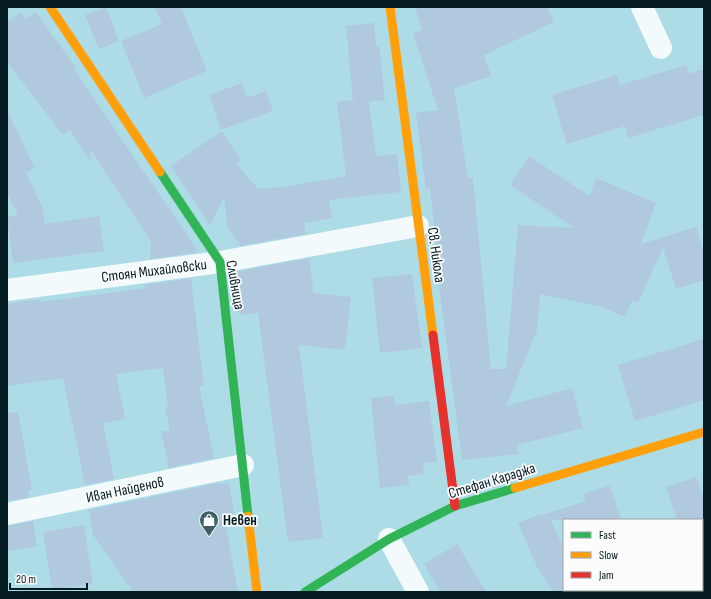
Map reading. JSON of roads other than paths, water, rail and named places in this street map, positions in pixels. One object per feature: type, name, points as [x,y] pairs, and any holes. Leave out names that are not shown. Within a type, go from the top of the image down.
[{"type":"street","name":"Сливница","points":[[50,7],[220,262],[257,592]]},
{"type":"street","name":"Св. Никола","points":[[390,7],[455,506]]},
{"type":"street","points":[[642,7],[661,48]]},
{"type":"street","name":"Стоян Михайловски","points":[[7,290],[220,262],[418,226]]},
{"type":"street","name":"Стефан Караджа","points":[[305,592],[389,539],[455,506],[704,432]]},
{"type":"street","name":"Иван Найденов","points":[[7,514],[243,465]]},
{"type":"street","points":[[389,539],[418,592]]},
{"type":"place","name":"Невен","points":[[209,537]]}]
